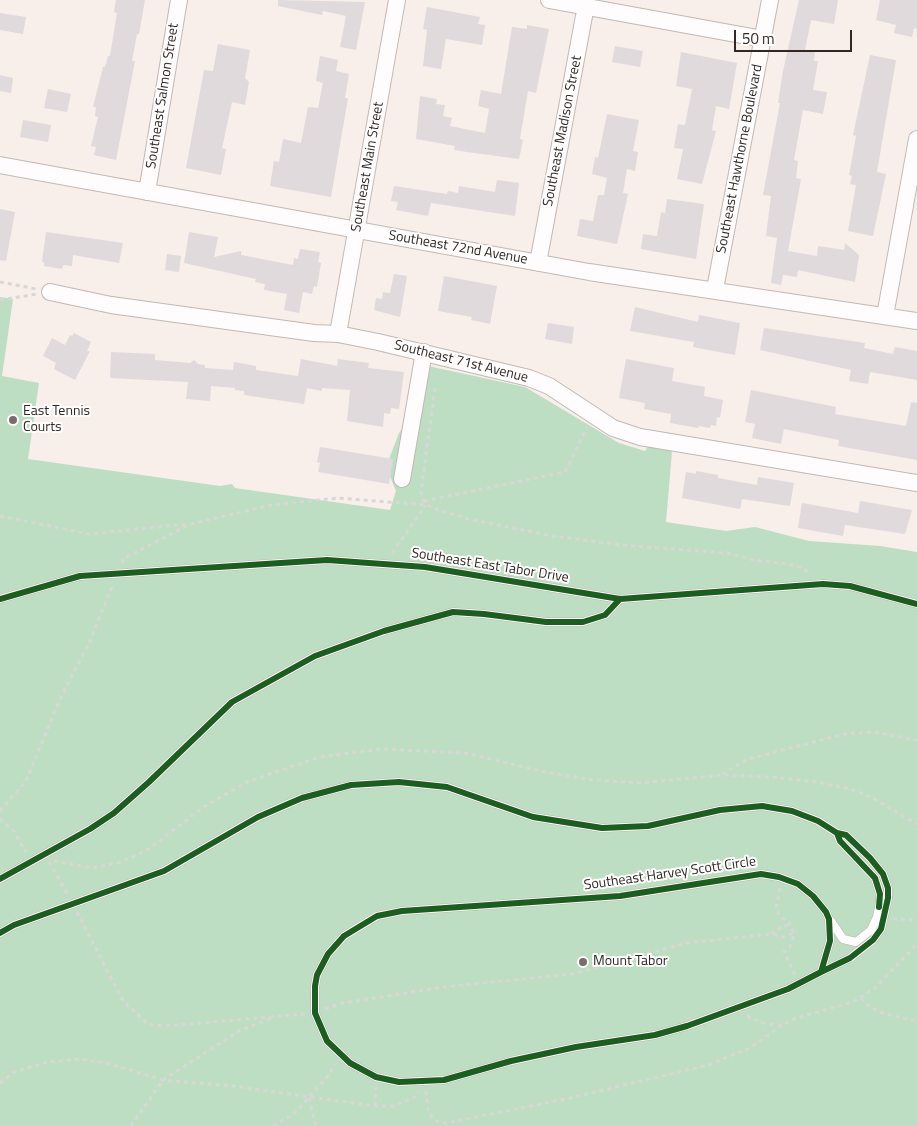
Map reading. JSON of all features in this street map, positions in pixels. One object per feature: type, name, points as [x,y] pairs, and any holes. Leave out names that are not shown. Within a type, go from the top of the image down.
[{"type":"street","name":"Southeast Salmon Street","points":[[148,192],[180,0]]},
{"type":"street","name":"Southeast Main Street","points":[[338,334],[397,0]]},
{"type":"street","points":[[549,0],[587,3],[763,39]]},
{"type":"street","name":"Southeast Hawthorne Boulevard","points":[[715,289],[770,0]]},
{"type":"street","name":"Southeast Madison Street","points":[[538,263],[587,3]]},
{"type":"street","points":[[885,316],[917,139]]},
{"type":"street","name":"Southeast 72nd Avenue","points":[[0,165],[589,272],[715,289],[917,321]]},
{"type":"street","name":"Southeast 71st Avenue","points":[[50,292],[111,305],[314,333],[338,334],[424,352],[529,378],[549,386],[613,428],[640,437],[917,483]]},
{"type":"street","points":[[402,479],[424,352]]},
{"type":"lane","name":"Southeast East Tabor Drive","points":[[0,599],[70,578],[303,560],[384,564],[453,571],[620,599],[810,584],[850,586],[917,604]]},
{"type":"lane","points":[[0,879],[90,829],[149,782],[181,749],[232,702],[316,656],[384,632],[453,612],[546,622],[583,622],[605,615],[620,599]]},
{"type":"lane","name":"Southeast Harvey Scott Circle","points":[[0,933],[14,925],[164,871],[258,817],[287,804],[331,789],[367,783],[416,782],[447,787],[533,817],[602,828],[633,828],[720,810],[762,806],[805,816],[837,833],[846,835],[880,869],[888,888],[888,905],[881,929],[873,940],[850,958],[788,989],[727,1013],[655,1035],[576,1047],[511,1061],[444,1080],[400,1082],[376,1077],[362,1071],[341,1056],[328,1041],[315,1013],[313,1000],[317,975],[336,944],[367,921],[402,911],[620,896],[761,874],[789,880],[806,889],[819,902],[843,939],[856,942],[871,930],[877,917],[880,894],[875,878],[840,841],[837,833]]},
{"type":"lane","points":[[821,972],[830,941],[830,919]]},
{"type":"path","points":[[0,282],[50,292]]},
{"type":"path","points":[[0,300],[50,292]]},
{"type":"path","points":[[384,564],[425,503],[421,484],[436,384]]},
{"type":"path","points":[[0,516],[89,534],[190,524],[272,505],[338,498],[425,503],[504,483],[531,480],[565,472],[586,428],[598,418]]},
{"type":"path","points":[[425,503],[439,511],[469,519],[553,536],[631,546],[728,553],[754,560],[794,564],[805,569],[810,584]]},
{"type":"path","points":[[0,811],[26,780],[60,699],[89,643],[123,559],[190,524]]},
{"type":"path","points":[[917,740],[874,732],[845,734],[748,759],[728,769],[722,775],[771,776],[835,785],[871,797],[917,824]]},
{"type":"path","points":[[0,819],[13,830],[27,853]]},
{"type":"path","points":[[48,859],[68,896]]},
{"type":"path","points":[[778,896],[776,907],[779,916],[791,925],[793,933],[790,947],[784,952],[793,972]]},
{"type":"path","points":[[77,912],[123,1001],[148,1024],[166,1026],[301,1014]]},
{"type":"path","points":[[894,919],[917,920]]},
{"type":"path","points":[[771,934],[782,926],[791,925]]},
{"type":"path","points":[[315,1013],[343,1003],[400,994],[572,974],[687,943],[771,934],[784,937],[793,933]]},
{"type":"path","points":[[0,1083],[14,1072],[23,1069],[48,1062],[80,1059],[108,1063],[163,1080],[232,1086],[375,1106],[394,1106],[415,1097],[425,1086],[427,1104],[431,1116],[436,1121],[446,1123],[566,1099],[701,1066],[734,1056],[750,1048],[782,1025],[796,1018],[861,998],[883,982],[917,944]]},
{"type":"path","points":[[861,998],[872,1008],[917,1022]]},
{"type":"path","points":[[727,1013],[746,1016],[766,1024],[782,1025]]},
{"type":"path","points":[[131,1126],[163,1080],[239,1031],[276,1017]]},
{"type":"path","points":[[272,1126],[293,1115],[328,1076],[341,1056]]},
{"type":"path","points":[[375,1106],[376,1077]]},
{"type":"path","points":[[309,1097],[316,1126]]},
{"type":"green space","points":[[0,297],[13,299],[2,376],[39,383],[28,459],[220,486],[232,484],[235,488],[390,510],[396,491],[386,467],[399,433],[422,403],[428,366],[525,387],[619,443],[645,451],[648,446],[672,451],[666,522],[726,531],[755,527],[809,541],[880,546],[917,552],[917,1126],[0,1126]]},
{"type":"building","points":[[116,0],[145,0],[132,61],[135,61],[116,160],[94,155],[96,147],[91,146],[98,117],[95,116],[96,107],[93,107],[103,67],[105,67],[108,56],[110,56],[117,13],[114,12]]},
{"type":"building","points":[[278,0],[365,2],[356,50],[340,47],[346,16],[323,11],[322,15],[278,6]]},
{"type":"building","points":[[799,0],[838,0],[834,24],[811,20],[805,50],[815,51],[814,61],[818,61],[813,90],[827,92],[823,114],[803,110],[794,160],[798,161],[796,178],[801,179],[788,251],[817,256],[818,246],[844,250],[845,243],[859,255],[855,282],[798,270],[797,277],[783,275],[781,285],[771,283],[777,238],[766,236],[771,196],[763,195],[780,103],[778,103],[783,71]]},
{"type":"building","points":[[880,0],[917,0],[917,29],[914,28],[912,37],[894,33],[896,25],[876,20]]},
{"type":"building","points":[[427,7],[480,17],[478,24],[485,25],[482,45],[446,39],[441,69],[423,66],[427,30],[423,29]]},
{"type":"building","points":[[0,13],[26,17],[23,34],[0,30]]},
{"type":"building","points":[[527,25],[549,29],[536,93],[528,91],[520,139],[523,140],[519,159],[454,150],[455,146],[416,139],[420,96],[437,99],[436,104],[445,105],[443,116],[452,118],[450,126],[485,133],[489,109],[478,106],[481,90],[501,94],[512,27],[527,29]]},
{"type":"building","points":[[218,44],[250,50],[245,78],[249,82],[245,105],[232,102],[222,148],[226,149],[221,175],[186,168],[204,70],[213,71]]},
{"type":"building","points":[[615,46],[643,51],[640,67],[612,62]]},
{"type":"building","points":[[681,52],[737,63],[729,109],[716,106],[712,130],[716,131],[702,184],[677,179],[683,149],[674,148],[678,124],[685,125],[692,89],[676,86]]},
{"type":"building","points":[[870,55],[896,60],[877,172],[886,174],[873,236],[848,231],[856,185],[850,184],[852,176],[849,175],[856,136],[853,135]]},
{"type":"building","points":[[320,56],[338,60],[336,71],[349,74],[345,98],[348,98],[331,197],[270,186],[274,161],[279,162],[283,139],[301,143],[308,107],[318,108],[323,83],[316,81]]},
{"type":"building","points":[[0,75],[13,78],[11,93],[0,91]]},
{"type":"building","points":[[48,89],[71,94],[67,112],[44,108]]},
{"type":"building","points":[[607,114],[639,120],[633,151],[638,152],[635,171],[627,169],[623,193],[628,194],[617,244],[577,236],[580,219],[593,221],[598,195],[604,195],[607,178],[592,174],[595,157],[598,158]]},
{"type":"building","points":[[23,120],[51,125],[48,142],[20,137]]},
{"type":"building","points":[[497,180],[519,183],[515,216],[431,203],[428,216],[396,210],[398,202],[391,201],[394,186],[447,194],[448,191],[458,193],[459,186],[495,192]]},
{"type":"building","points":[[667,199],[704,204],[696,259],[641,249],[643,234],[657,236],[661,212],[665,213]]},
{"type":"building","points":[[0,209],[15,212],[6,261],[0,260]]},
{"type":"building","points":[[46,232],[123,243],[119,263],[73,255],[72,266],[63,265],[62,269],[44,266],[44,262],[42,262]]},
{"type":"building","points":[[189,232],[218,237],[214,257],[241,251],[241,255],[293,265],[294,258],[298,259],[300,249],[320,252],[318,262],[321,263],[317,287],[314,286],[312,294],[303,292],[299,313],[284,310],[287,294],[264,290],[265,284],[255,282],[256,279],[184,263]]},
{"type":"building","points":[[167,254],[181,256],[179,272],[165,270]]},
{"type":"building","points":[[394,274],[407,276],[400,317],[374,310],[376,298],[382,299],[383,292],[390,293]]},
{"type":"building","points":[[444,276],[497,286],[490,324],[471,320],[472,317],[438,311]]},
{"type":"building","points":[[635,307],[698,322],[699,315],[740,323],[735,355],[693,347],[694,342],[630,331]]},
{"type":"building","points":[[548,323],[574,327],[572,344],[545,339]]},
{"type":"building","points":[[764,328],[865,343],[864,348],[893,354],[895,347],[917,351],[917,380],[870,372],[868,384],[849,381],[851,370],[760,350]]},
{"type":"building","points":[[74,333],[91,342],[87,351],[90,351],[75,380],[54,369],[56,363],[43,356],[52,338],[65,345],[70,335],[72,336]]},
{"type":"building","points":[[111,352],[155,354],[155,360],[190,363],[194,360],[198,364],[205,365],[205,368],[233,370],[234,362],[256,366],[256,370],[298,376],[301,359],[337,366],[338,359],[369,363],[368,368],[404,372],[399,409],[391,408],[390,414],[384,413],[383,427],[347,421],[350,390],[322,388],[322,391],[307,388],[304,404],[244,395],[244,391],[235,390],[235,388],[211,386],[210,401],[186,399],[188,382],[110,378]]},
{"type":"building","points":[[626,359],[674,368],[672,381],[705,387],[704,396],[723,400],[720,418],[717,417],[716,426],[711,425],[710,428],[699,426],[698,428],[670,423],[671,414],[644,409],[645,403],[619,398]]},
{"type":"building","points":[[751,390],[836,407],[835,414],[906,426],[911,402],[917,403],[917,460],[838,446],[839,440],[784,429],[781,444],[752,438],[755,424],[745,422]]},
{"type":"building","points":[[320,447],[393,459],[389,484],[318,472],[320,463],[317,462]]},
{"type":"building","points":[[696,471],[718,475],[718,478],[757,485],[758,477],[794,483],[790,506],[742,499],[740,509],[682,498],[686,472],[696,474]]},
{"type":"building","points":[[860,501],[912,510],[905,534],[845,525],[843,536],[798,528],[802,503],[858,513]]},
{"type":"cycle path","points":[[0,599],[80,576],[327,560],[425,567],[620,599],[823,584],[850,586],[917,604]]},
{"type":"cycle path","points":[[0,879],[90,829],[114,813],[232,702],[315,656],[384,631],[453,612],[546,622],[583,622],[605,615],[620,599]]},
{"type":"cycle path","points":[[0,933],[14,925],[164,871],[258,817],[302,798],[351,785],[399,782],[447,787],[533,817],[602,828],[648,826],[720,810],[762,806],[792,811],[818,821],[837,833],[846,835],[870,858],[883,874],[888,888],[888,898],[881,929],[873,940],[850,958],[821,972]]},
{"type":"cycle path","points":[[837,833],[840,841],[875,878],[880,894],[879,907]]},
{"type":"cycle path","points":[[761,874],[779,877],[798,884],[813,896],[826,912],[829,919],[830,941],[821,972],[788,989],[687,1026],[655,1035],[576,1047],[511,1061],[444,1080],[399,1082],[376,1077],[350,1063],[327,1041],[315,1013],[317,975],[328,954],[344,936],[377,916],[402,911],[620,896],[761,874]]},
{"type":"place","name":"East Tennis Courts","points":[[13,420]]},
{"type":"place","name":"Mount Tabor","points":[[583,962]]}]
